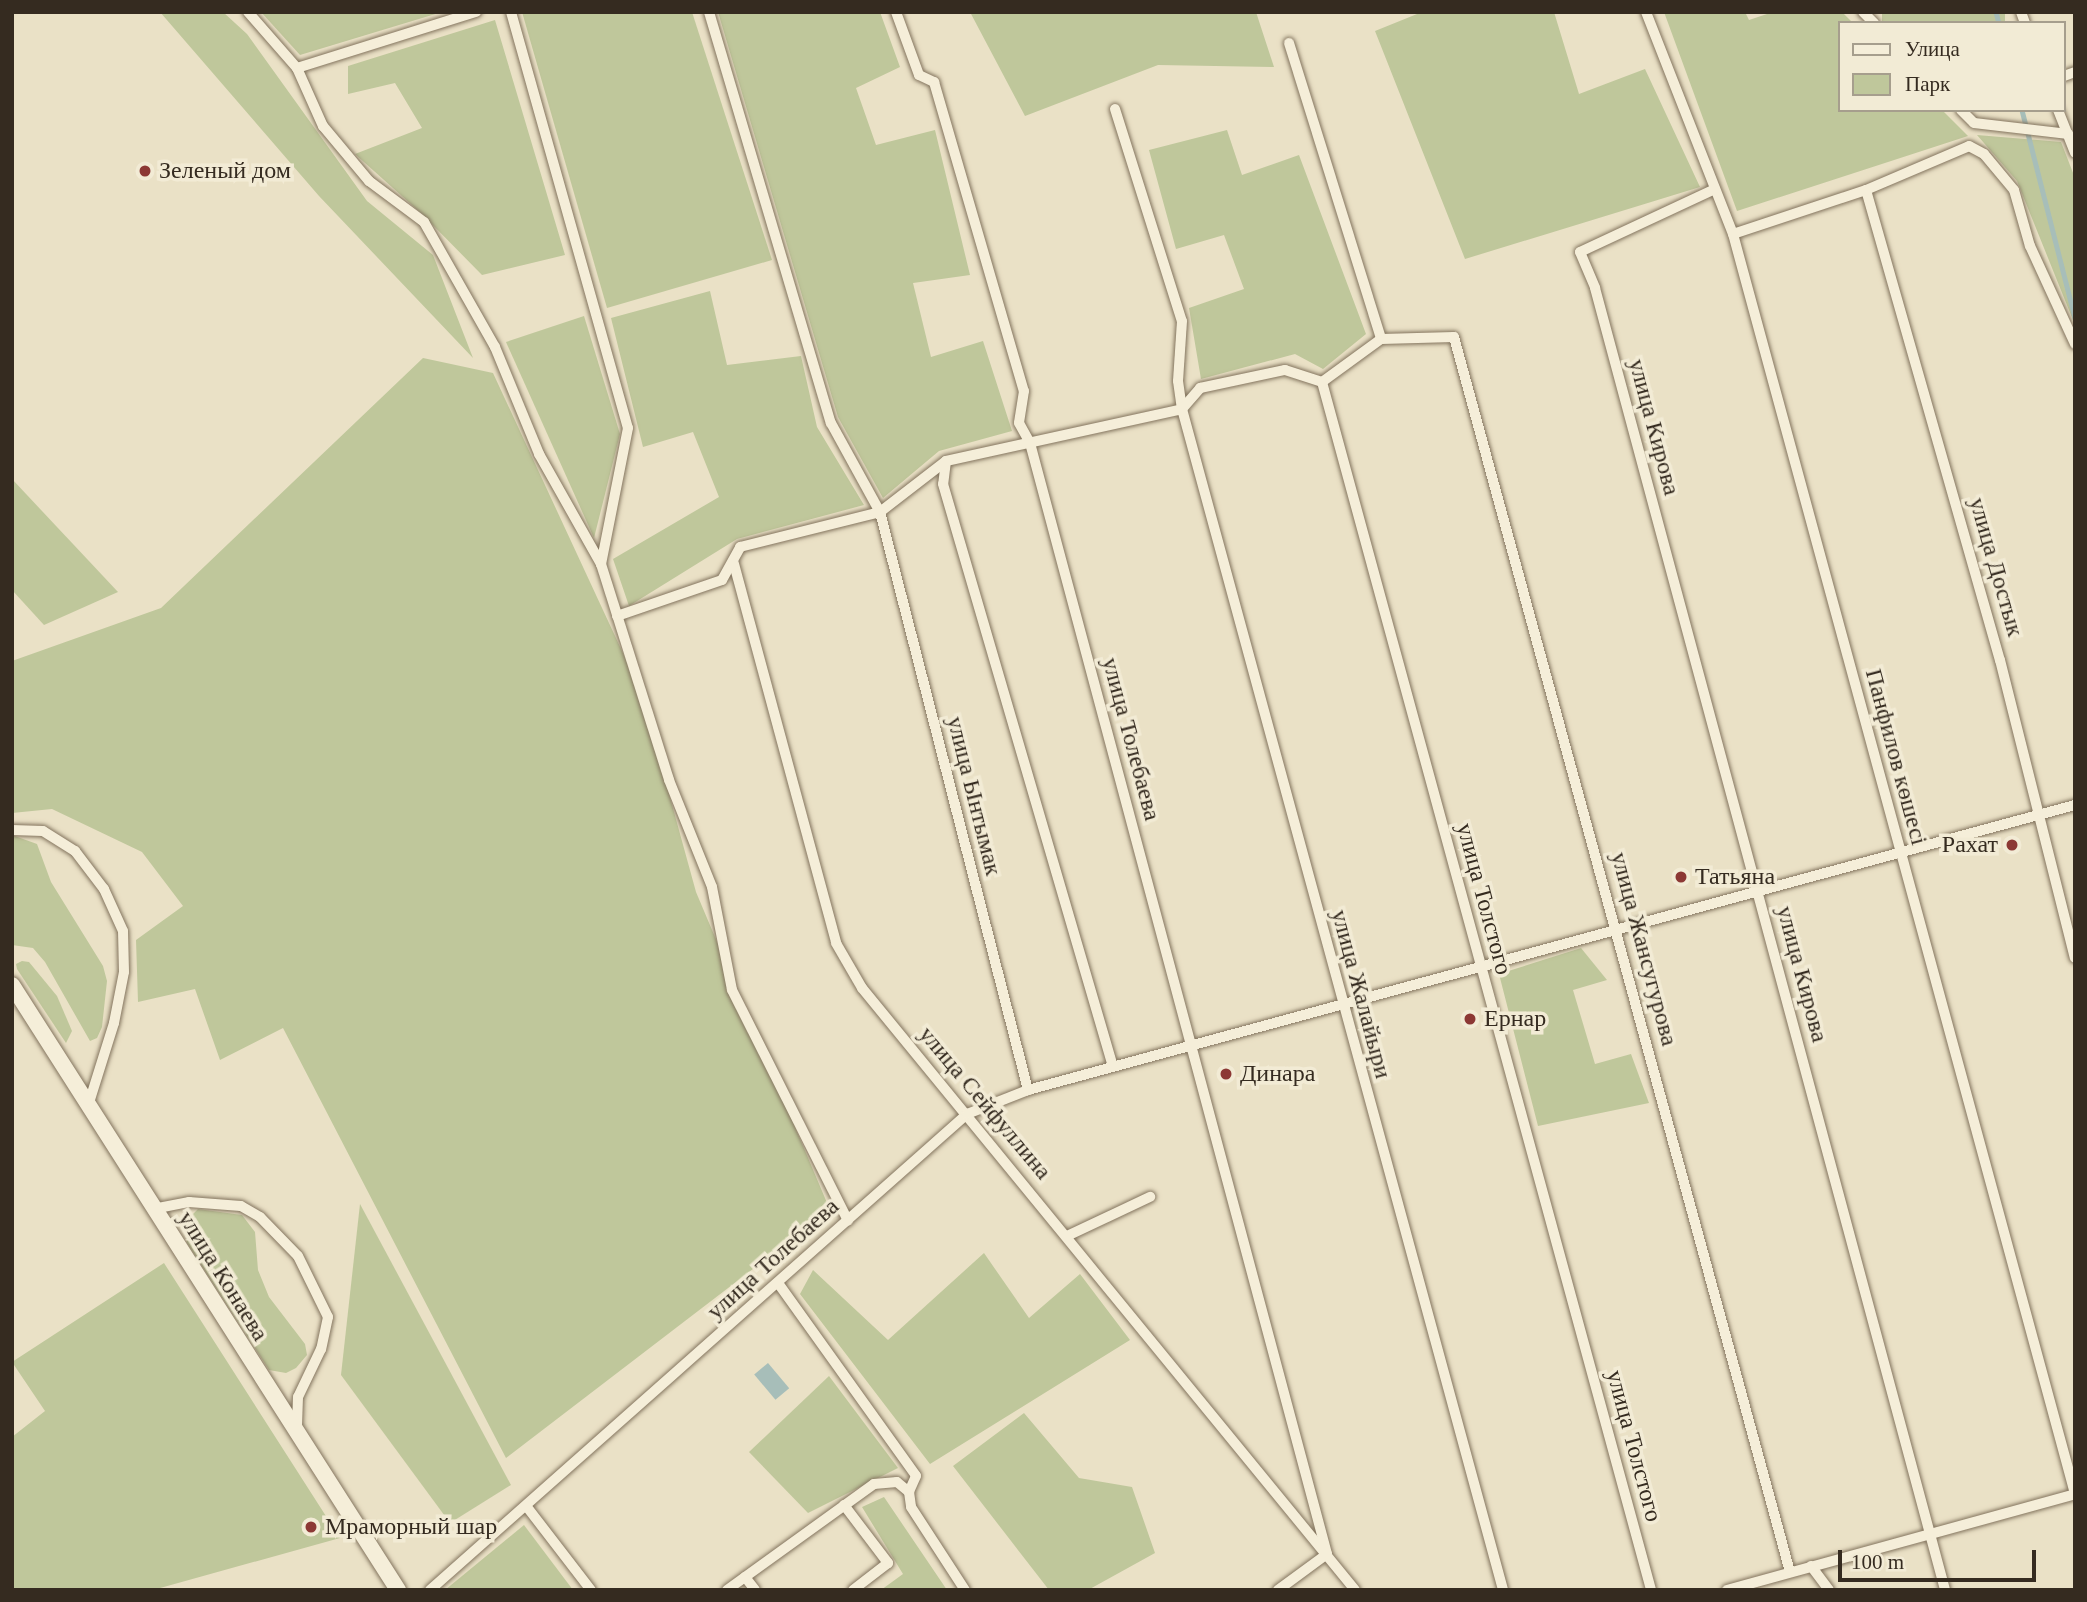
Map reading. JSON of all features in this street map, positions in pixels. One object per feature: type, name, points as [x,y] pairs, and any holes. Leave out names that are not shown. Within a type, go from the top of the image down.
[{"type":"main road","name":"улица Конаева","points":[[12,985],[297,1436],[398,1590]]},
{"type":"street","points":[[248,12],[297,68],[323,126],[369,181],[424,222],[495,347],[539,454],[601,564],[669,780],[712,887],[732,990],[848,1221]]},
{"type":"street","points":[[297,68],[476,12]]},
{"type":"street","points":[[511,12],[628,428],[601,564]]},
{"type":"street","name":"улица Ынтымак","points":[[709,12],[831,423],[880,512],[1028,1090]]},
{"type":"street","name":"улица Толебаева","points":[[896,12],[919,75],[934,82],[1024,391],[1019,423],[1030,443],[1327,1554]]},
{"type":"street","name":"Панфилов көшесі","points":[[1646,12],[1733,234],[2075,1494]]},
{"type":"street","points":[[617,616],[722,580],[734,564],[740,547],[880,512],[946,461],[1182,409],[1200,388],[1284,370],[1322,382],[1381,340],[1289,43]]},
{"type":"street","name":"улица Жалайыри","points":[[1115,109],[1182,321],[1178,381],[1182,409],[1503,1590]]},
{"type":"street","points":[[1963,112],[1974,123],[2068,134]]},
{"type":"street","points":[[2060,112],[2075,153]]},
{"type":"street","points":[[1733,234],[1866,190],[1969,146],[1984,154],[2014,190],[2030,246],[2075,344]]},
{"type":"street","name":"улица Кирова","points":[[1715,189],[1580,252],[1595,288],[1945,1590]]},
{"type":"street","name":"улица Достык","points":[[1866,190],[2000,660],[2075,958]]},
{"type":"street","name":"улица Жансугурова","points":[[1381,340],[1454,337],[1618,930],[1790,1572]]},
{"type":"street","name":"улица Толстого","points":[[1322,382],[1651,1590]]},
{"type":"street","points":[[946,461],[943,484],[1113,1067]]},
{"type":"street","name":"улица Сейфуллина","points":[[734,564],[835,943],[862,988],[1354,1590]]},
{"type":"street","name":"улица Толебаева","points":[[430,1590],[527,1507],[967,1114],[1028,1090],[2075,805]]},
{"type":"street","points":[[12,830],[43,831],[75,851],[104,889],[123,931],[124,972],[114,1023],[88,1106]]},
{"type":"street","points":[[1068,1237],[1150,1198]]},
{"type":"street","points":[[153,1209],[189,1202],[241,1206],[260,1217],[298,1256],[328,1317],[321,1349],[298,1397],[297,1436]]},
{"type":"street","points":[[778,1283],[916,1476],[909,1492],[911,1507],[965,1590]]},
{"type":"street","points":[[727,1590],[844,1506],[887,1479],[909,1492]]},
{"type":"street","points":[[1727,1590],[2075,1494]]},
{"type":"street","points":[[844,1506],[888,1563],[853,1590]]},
{"type":"street","points":[[527,1507],[591,1590]]},
{"type":"street","points":[[1278,1590],[1327,1554]]},
{"type":"street","points":[[1811,1566],[1829,1590]]},
{"type":"street","points":[[745,1577],[755,1590]]},
{"type":"street","points":[[1771,1578],[1775,1590]]},
{"type":"green space","points":[[160,12],[223,12],[247,34],[367,201],[433,255],[473,358],[319,196]]},
{"type":"green space","points":[[261,12],[442,12],[300,55]]},
{"type":"green space","points":[[522,12],[692,12],[772,260],[607,308]]},
{"type":"green space","points":[[718,12],[880,12],[900,67],[856,88],[876,145],[935,130],[970,275],[913,283],[931,357],[983,341],[1012,431],[939,451],[883,498],[838,417]]},
{"type":"green space","points":[[970,12],[1256,12],[1274,67],[1158,65],[1025,116]]},
{"type":"green space","points":[[1422,12],[1554,12],[1579,94],[1645,69],[1700,187],[1465,259],[1375,31]]},
{"type":"green space","points":[[1664,12],[1745,12],[1749,20],[1773,12],[1842,12],[1851,21],[1839,21],[1839,112],[1944,112],[1968,136],[1737,211]]},
{"type":"green space","points":[[1882,12],[2005,12],[2005,21],[1882,21]]},
{"type":"green space","points":[[495,20],[565,255],[482,275],[422,214],[355,154],[422,128],[395,83],[348,94],[348,66]]},
{"type":"green space","points":[[1227,130],[1242,175],[1299,155],[1366,334],[1323,369],[1295,354],[1201,379],[1189,308],[1244,289],[1224,235],[1176,249],[1149,150]]},
{"type":"green space","points":[[1977,135],[2061,142],[2075,178],[2075,325],[2017,181]]},
{"type":"green space","points":[[710,291],[727,365],[801,356],[817,427],[864,505],[737,539],[629,606],[613,559],[719,497],[693,432],[643,447],[611,318]]},
{"type":"green space","points":[[584,316],[620,434],[594,538],[506,342]]},
{"type":"green space","points":[[423,358],[493,373],[641,692],[696,892],[830,1210],[506,1458],[283,1028],[220,1060],[195,989],[138,1002],[136,940],[183,906],[142,852],[52,809],[12,813],[12,661],[161,608]]},
{"type":"green space","points":[[12,479],[118,592],[44,625],[12,590]]},
{"type":"green space","points":[[12,835],[37,844],[51,882],[103,966],[107,981],[102,1027],[97,1038],[90,1041],[45,962],[33,948],[12,945]]},
{"type":"green space","points":[[1581,948],[1607,980],[1573,990],[1595,1064],[1631,1054],[1649,1103],[1538,1126],[1499,974]]},
{"type":"green space","points":[[29,962],[57,996],[72,1031],[66,1043],[17,969],[16,964]]},
{"type":"green space","points":[[360,1204],[511,1485],[450,1523],[341,1375]]},
{"type":"green space","points":[[198,1209],[242,1215],[255,1232],[258,1270],[269,1297],[305,1344],[307,1355],[296,1368],[286,1373],[269,1370],[187,1243],[184,1223]]},
{"type":"green space","points":[[984,1253],[1029,1318],[1080,1274],[1130,1340],[930,1464],[800,1294],[813,1270],[888,1340]]},
{"type":"green space","points":[[164,1263],[340,1538],[153,1590],[12,1590],[12,1437],[45,1411],[12,1362]]},
{"type":"green space","points":[[829,1376],[898,1468],[808,1513],[749,1452]]},
{"type":"green space","points":[[1024,1413],[1079,1478],[1132,1487],[1155,1553],[1088,1590],[1049,1590],[953,1466]]},
{"type":"green space","points":[[884,1497],[947,1590],[881,1590],[903,1574],[862,1507]]},
{"type":"green space","points":[[524,1525],[573,1590],[445,1590]]},
{"type":"water","points":[[768,1363],[789,1388],[775,1400],[754,1375]]},
{"type":"waterway","points":[[1996,12],[1998,21]]},
{"type":"waterway","points":[[2023,112],[2075,318]]},
{"type":"place","name":"Зеленый дом","points":[[145,171]]},
{"type":"place","name":"Рахат","points":[[2012,845]]},
{"type":"place","name":"Татьяна","points":[[1681,877]]},
{"type":"place","name":"Ернар","points":[[1470,1019]]},
{"type":"place","name":"Динара","points":[[1226,1074]]},
{"type":"place","name":"Мраморный шар","points":[[311,1527]]}]
